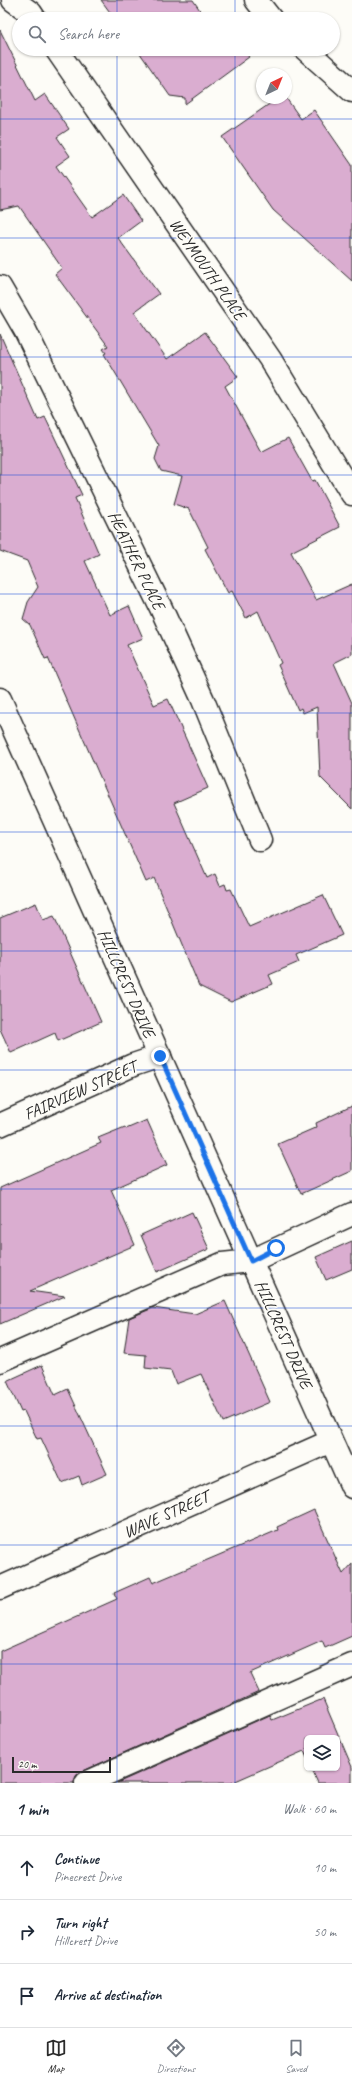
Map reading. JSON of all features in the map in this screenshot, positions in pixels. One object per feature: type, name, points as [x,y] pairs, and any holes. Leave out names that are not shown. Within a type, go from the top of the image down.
[{"type":"street","points":[[13,0],[31,12]]},
{"type":"street","points":[[256,0],[265,12]]},
{"type":"street","name":"WEYMOUTH PLACE","points":[[61,56],[270,359],[352,494]]},
{"type":"street","points":[[313,56],[352,91]]},
{"type":"street","name":"HEATHER PLACE","points":[[0,287],[25,330],[161,608],[202,700],[260,840]]},
{"type":"street","name":"HILLCREST DRIVE","points":[[0,699],[352,1487]]},
{"type":"street","name":"FAIRVIEW STREET","points":[[0,1125],[134,1065],[160,1056]]},
{"type":"street","points":[[0,1361],[222,1264],[251,1261],[352,1214]]},
{"type":"street","name":"WAVE STREET","points":[[0,1588],[332,1441]]},
{"type":"street","points":[[86,1783],[352,1665]]},
{"type":"building","points":[[101,0],[193,0],[201,12],[110,12]]},
{"type":"building","points":[[0,30],[35,101],[45,94],[69,129],[57,137],[70,156],[56,166],[92,217],[123,195],[141,221],[118,238],[159,294],[134,312],[167,359],[205,332],[238,377],[225,386],[261,452],[288,438],[312,481],[315,480],[340,527],[291,552],[316,600],[352,584],[352,654],[334,663],[352,703],[352,809],[320,777],[317,707],[303,713],[301,708],[298,710],[278,665],[281,663],[258,611],[246,618],[232,591],[228,593],[205,549],[208,547],[189,509],[174,504],[182,476],[161,471],[155,459],[159,446],[104,354],[106,353],[103,349],[108,346],[55,274],[62,268],[19,206],[0,210]]},
{"type":"building","points":[[142,56],[249,57],[185,104],[185,98],[170,96]]},
{"type":"building","points":[[269,104],[290,104],[301,119],[314,110],[352,165],[352,281],[273,210],[222,137]]},
{"type":"building","points":[[0,334],[38,420],[45,417],[82,495],[75,498],[99,554],[85,561],[110,615],[129,606],[143,638],[127,645],[154,705],[168,699],[208,788],[174,803],[207,878],[215,874],[220,886],[225,884],[227,890],[231,889],[249,927],[323,895],[342,935],[296,955],[299,962],[269,975],[273,984],[231,1002],[199,986],[154,878],[146,882],[48,658],[45,659],[30,625],[23,619],[28,602],[38,587],[27,561],[0,551]]},
{"type":"building","points":[[36,903],[43,920],[54,916],[101,1022],[58,1041],[55,1033],[11,1053],[0,1029],[0,918]]},
{"type":"building","points":[[352,1106],[352,1171],[301,1194],[278,1144],[317,1127],[316,1123]]},
{"type":"building","points":[[147,1120],[167,1165],[111,1190],[135,1245],[30,1291],[65,1296],[0,1324],[0,1188],[101,1143],[98,1138],[125,1127],[126,1129]]},
{"type":"building","points":[[192,1212],[209,1249],[157,1272],[141,1235]]},
{"type":"building","points":[[352,1241],[352,1269],[326,1280],[316,1257]]},
{"type":"building","points":[[225,1301],[270,1402],[223,1422],[201,1374],[176,1384],[171,1371],[145,1368],[146,1355],[124,1353],[129,1318],[153,1308],[195,1314]]},
{"type":"building","points":[[42,1365],[55,1395],[68,1389],[107,1474],[82,1485],[79,1476],[62,1483],[41,1438],[37,1439],[24,1411],[21,1412],[7,1381]]},
{"type":"building","points":[[314,1510],[343,1574],[352,1564],[352,1636],[325,1648],[322,1641],[250,1673],[259,1692],[81,1772],[76,1776],[74,1783],[0,1783],[0,1651],[117,1599],[114,1593],[150,1577],[153,1583],[278,1530],[277,1527]]},
{"type":"building","points":[[323,1699],[338,1735],[304,1735],[304,1751],[231,1783],[117,1783],[270,1715],[272,1720]]},
{"type":"building","points":[[340,1739],[352,1767],[352,1783],[318,1783],[312,1771],[340,1771]]},
{"type":"route","points":[[160,1056],[251,1261],[276,1248]]}]
